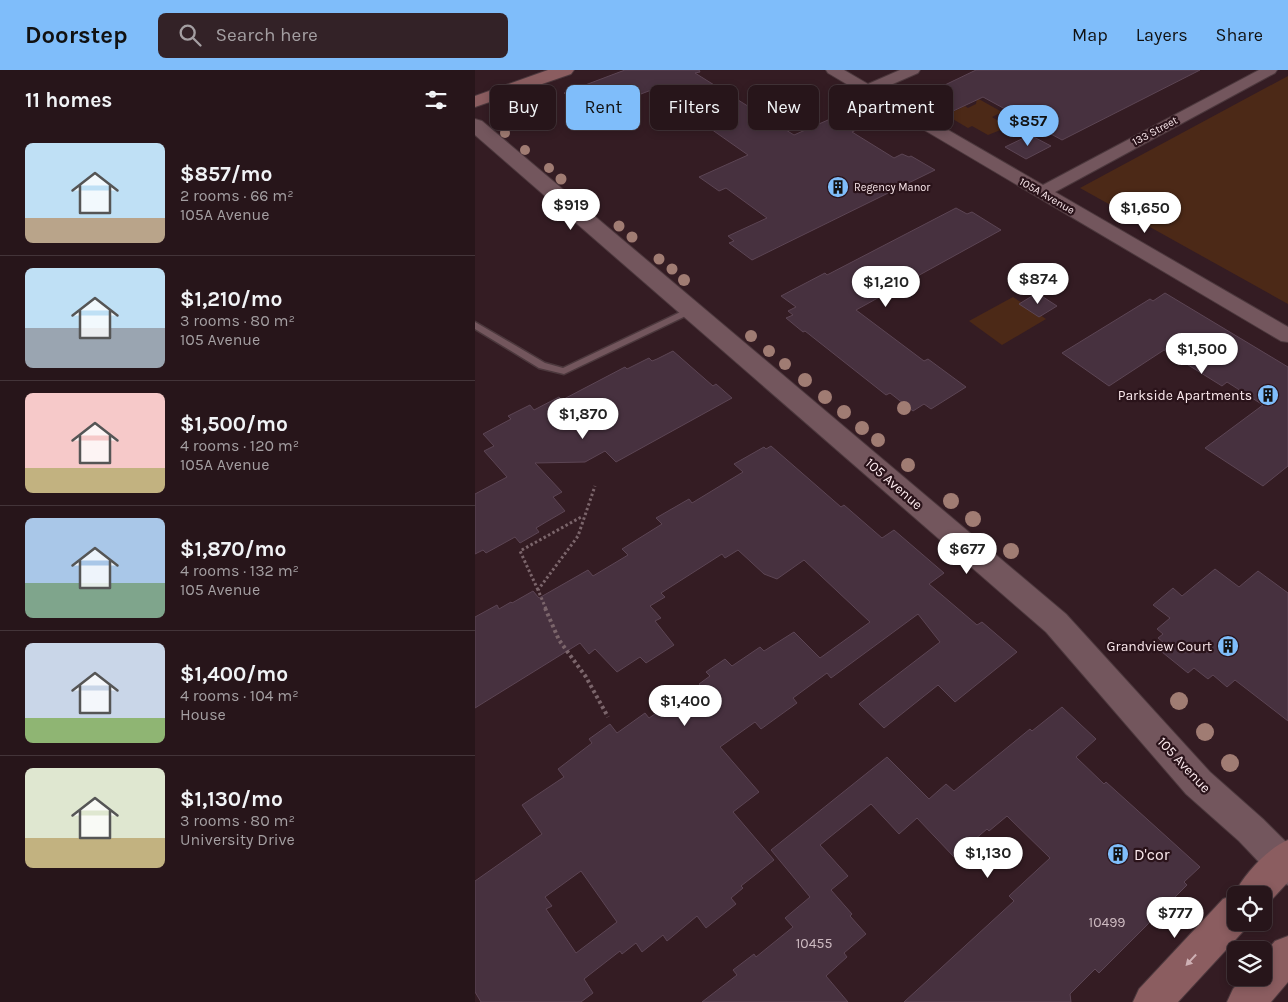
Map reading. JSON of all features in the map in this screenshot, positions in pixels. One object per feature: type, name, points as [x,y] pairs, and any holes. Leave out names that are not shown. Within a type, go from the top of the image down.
[{"type":"main road","points":[[475,102],[565,70]]},
{"type":"main road","points":[[1261,886],[1286,862]]},
{"type":"main road","points":[[1152,1002],[1227,922]]},
{"type":"main road","points":[[1246,1002],[1288,954]]},
{"type":"street","name":"105A Avenue","points":[[833,70],[858,85]]},
{"type":"street","points":[[878,85],[913,70]]},
{"type":"street","name":"133 Street","points":[[1041,193],[1270,70]]},
{"type":"street","name":"105 Avenue","points":[[475,126],[1056,623],[1198,783],[1286,862]]},
{"type":"street","name":"105A Avenue","points":[[935,130],[1288,336]]},
{"type":"lane","points":[[475,325],[542,366],[563,371],[691,310]]},
{"type":"path","points":[[538,590],[578,536],[595,486]]},
{"type":"path","points":[[584,516],[520,551],[559,640],[586,677],[608,717]]},
{"type":"shaded area","points":[[1288,76],[1288,304],[1080,188]]},
{"type":"shaded area","points":[[977,98],[1002,112],[992,117],[1008,127],[988,135],[972,126],[968,128],[953,119],[953,112],[965,106],[968,108],[976,104]]},
{"type":"shaded area","points":[[1013,297],[1046,319],[1002,345],[969,321]]},
{"type":"building","name":"Regency Manor","points":[[625,70],[699,70],[700,72],[695,73],[714,85],[650,85],[650,91],[640,94],[640,85],[585,85]]},
{"type":"building","points":[[976,70],[1200,70],[1062,140],[983,97],[953,111],[953,85],[945,85]]},
{"type":"building","name":"Regency Manor","points":[[738,100],[748,106],[748,130],[786,130],[794,135],[805,130],[819,130],[819,124],[829,120],[829,130],[856,130],[852,132],[894,158],[902,154],[911,156],[935,170],[752,260],[729,243],[734,241],[728,236],[767,218],[726,188],[719,191],[699,177],[748,155],[712,130],[738,130]]},
{"type":"building","points":[[1030,135],[1051,146],[1026,159],[1005,147]]},
{"type":"building","points":[[956,208],[967,214],[972,212],[1001,230],[856,310],[924,361],[928,359],[966,387],[931,409],[924,404],[913,411],[890,393],[886,395],[786,318],[793,315],[788,311],[796,307],[781,296],[825,273],[827,275]]},
{"type":"building","points":[[1037,293],[1057,306],[1039,317],[1019,304]]},
{"type":"building","name":"Parkside Apartments","points":[[1165,293],[1288,367],[1288,466],[1263,486],[1205,448],[1263,405],[1227,382],[1222,386],[1164,350],[1109,386],[1062,353],[1150,299],[1153,301]]},
{"type":"building","points":[[673,351],[713,386],[716,384],[732,398],[616,462],[605,451],[585,462],[535,463],[562,492],[553,497],[565,511],[536,528],[539,532],[520,543],[515,537],[486,553],[483,550],[475,554],[475,494],[507,477],[484,451],[494,446],[483,434],[511,419],[508,416],[530,405],[534,410],[559,397],[562,400],[625,367],[627,369],[649,358],[652,361]]},
{"type":"building","points":[[771,446],[841,507],[844,505],[882,538],[894,530],[944,573],[929,584],[977,625],[982,622],[1017,652],[955,702],[938,685],[884,728],[859,704],[940,642],[918,614],[831,678],[827,673],[793,698],[797,703],[761,729],[755,722],[720,747],[759,792],[733,812],[774,860],[741,886],[743,888],[731,898],[736,904],[706,928],[697,916],[667,941],[663,935],[642,952],[636,943],[622,954],[620,951],[584,979],[593,993],[581,1002],[481,1002],[475,992],[475,881],[542,834],[522,805],[564,777],[558,769],[592,743],[589,739],[610,724],[617,733],[645,713],[649,718],[661,710],[663,711],[700,685],[710,676],[706,672],[725,659],[732,666],[760,647],[764,651],[794,632],[820,658],[870,622],[804,560],[777,579],[764,574],[738,550],[725,558],[722,554],[661,593],[665,597],[650,606],[661,618],[655,621],[674,645],[646,663],[640,657],[617,672],[595,649],[589,654],[580,643],[475,708],[475,617],[497,605],[499,609],[533,591],[539,598],[588,570],[593,576],[628,555],[622,549],[662,524],[656,518],[689,499],[692,503],[743,472],[734,464],[764,447],[766,449]],"holes":[[[581,871],[617,922],[576,953],[546,909],[552,906],[545,897]]]},
{"type":"building","name":"Grandview Court","points":[[1215,569],[1239,587],[1258,571],[1288,593],[1288,721],[1235,680],[1227,687],[1213,675],[1208,679],[1194,668],[1188,673],[1162,652],[1169,647],[1158,638],[1163,634],[1157,629],[1170,618],[1153,605],[1173,588],[1182,596]]},
{"type":"building","name":"D'cor","points":[[1062,707],[1096,739],[1076,757],[1104,784],[1106,782],[1200,867],[1184,882],[1187,885],[1099,973],[1095,969],[1070,994],[1071,1002],[904,1002],[1014,901],[1009,896],[1050,858],[1007,816],[989,831],[987,829],[954,857],[917,818],[899,834],[871,804],[820,845],[848,876],[831,890],[866,934],[844,953],[847,957],[826,976],[848,1002],[702,1002],[737,975],[733,970],[754,954],[756,957],[793,927],[785,918],[810,897],[771,850],[887,757],[929,799],[946,784],[954,791],[1030,729],[1032,731]]},
{"type":"place","name":"Regency Manor","points":[[838,187]]},
{"type":"place","name":"Parkside Apartments","points":[[1268,395]]},
{"type":"place","name":"Grandview Court","points":[[1228,646]]},
{"type":"place","name":"D'cor","points":[[1118,854]]}]
